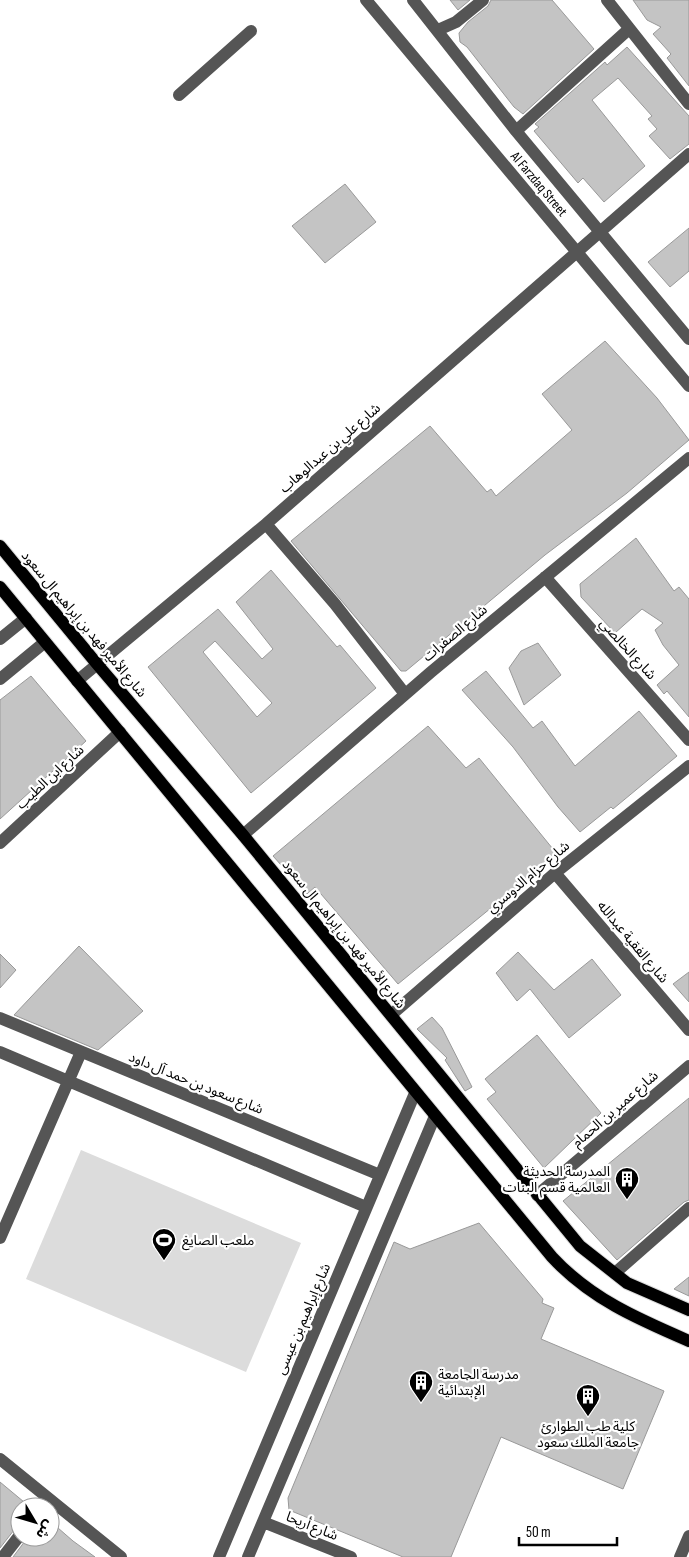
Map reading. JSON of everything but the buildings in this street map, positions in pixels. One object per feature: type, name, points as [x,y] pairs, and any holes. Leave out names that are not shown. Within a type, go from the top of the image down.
[{"type":"main road","name":"شارع الأمير فهد بن إبراهيم ال سعود","points":[[0,546],[97,664],[243,834],[580,1246],[626,1282],[689,1310]]},
{"type":"main road","points":[[0,587],[552,1257],[576,1280],[616,1308],[689,1341]]},
{"type":"street","name":"Al Farzdaq Street","points":[[366,0],[689,386]]},
{"type":"street","name":"Al Farzdaq Street","points":[[413,0],[598,231],[689,339]]},
{"type":"street","points":[[438,30],[456,22],[483,0]]},
{"type":"street","points":[[607,0],[689,104]]},
{"type":"street","points":[[516,130],[629,29]]},
{"type":"street","points":[[179,96],[251,31]]},
{"type":"street","name":"شارع علي بن عبدالوهاب","points":[[77,680],[266,524],[576,253],[598,231],[689,154]]},
{"type":"street","name":"شارع الصفرات","points":[[243,834],[405,694],[689,458]]},
{"type":"street","points":[[266,524],[335,604],[405,694]]},
{"type":"street","name":"شارع الخالصي","points":[[545,577],[689,740]]},
{"type":"street","points":[[0,639],[26,618]]},
{"type":"street","points":[[0,679],[46,642]]},
{"type":"street","name":"شارع ابن الطيب","points":[[0,843],[120,732]]},
{"type":"street","name":"شارع حزام الدوسري","points":[[391,1015],[555,872],[689,766]]},
{"type":"street","name":"شارع الفقية عبدالله","points":[[555,872],[689,1030]]},
{"type":"street","name":"شارع سعود بن حمد آل داود","points":[[0,1018],[380,1175]]},
{"type":"street","points":[[0,1052],[366,1207]]},
{"type":"street","points":[[0,1238],[81,1052]]},
{"type":"street","name":"شارع عمير بن الحمام","points":[[537,1195],[689,1066]]},
{"type":"street","name":"شارع إبراهيم بن عيسى","points":[[219,1557],[415,1093]]},
{"type":"street","points":[[248,1557],[435,1116]]},
{"type":"street","points":[[615,1273],[689,1208]]},
{"type":"street","points":[[0,1459],[39,1497]]},
{"type":"street","points":[[60,1514],[120,1557]]},
{"type":"street","name":"شارع أريحا","points":[[263,1522],[351,1557]]},
{"type":"street","points":[[680,1557],[689,1536]]},
{"type":"street","points":[[3,1557],[11,1547]]},
{"type":"shaded area","name":"ملعب الصايغ","points":[[81,1150],[301,1243],[246,1372],[26,1279]]},
{"type":"place","name":"المدرسة الحديثة العالمية قسم البنات","points":[[627,1200]]},
{"type":"place","name":"ملعب الصايغ","points":[[164,1261]]},
{"type":"place","name":"مدرسة الجامعة الإبتدائية","points":[[421,1403]]},
{"type":"place","name":"كلية طب الطوارئ جامعة الملك سعود","points":[[588,1417]]}]
